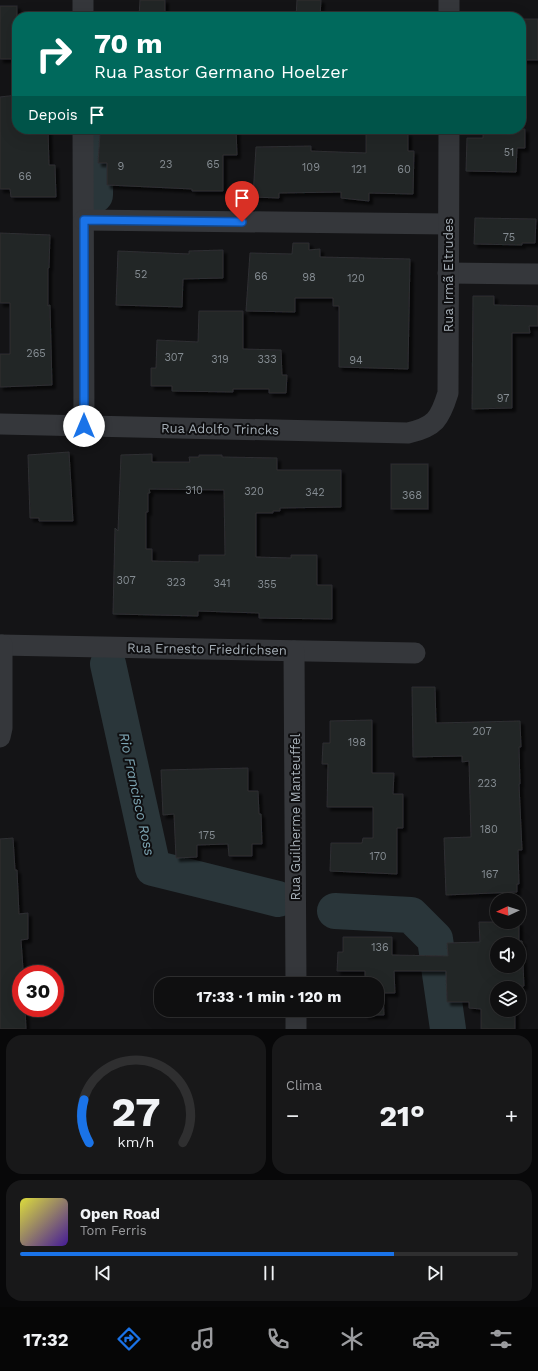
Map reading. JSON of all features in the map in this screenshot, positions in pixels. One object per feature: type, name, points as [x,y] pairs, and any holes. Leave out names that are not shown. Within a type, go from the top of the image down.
[{"type":"street","points":[[83,0],[83,12]]},
{"type":"street","points":[[449,0],[449,12]]},
{"type":"street","points":[[83,134],[84,426]]},
{"type":"street","name":"Rua Irmã Eltrudes","points":[[437,419],[443,409],[448,393],[448,134]]},
{"type":"street","points":[[84,220],[448,224]]},
{"type":"street","points":[[448,273],[538,274]]},
{"type":"street","name":"Rua Adolfo Trincks","points":[[0,424],[408,433],[424,429],[437,419]]},
{"type":"street","points":[[0,737],[2,728],[1,645]]},
{"type":"street","name":"Rua Ernesto Friedrichsen","points":[[1,645],[415,653]]},
{"type":"street","name":"Rua Guilherme Manteuffel","points":[[294,651],[296,977]]},
{"type":"street","points":[[296,1017],[296,1029]]},
{"type":"building","points":[[140,0],[165,0],[165,12],[139,12]]},
{"type":"building","points":[[297,0],[321,0],[320,12],[296,12]]},
{"type":"building","points":[[0,6],[17,6],[17,12],[12,12],[12,59],[0,59]]},
{"type":"building","points":[[526,19],[538,19],[538,60],[526,60]]},
{"type":"building","points":[[12,96],[12,134],[48,134],[49,165],[55,165],[56,197],[11,197],[10,189],[0,189],[0,97]]},
{"type":"building","points":[[100,134],[236,134],[237,155],[223,155],[223,191],[192,191],[192,189],[107,185],[107,163],[98,163]]},
{"type":"building","points":[[366,134],[408,134],[408,151],[414,151],[413,194],[369,193],[369,201],[341,198],[341,192],[279,193],[279,198],[253,197],[256,147],[311,146],[311,151],[366,153]]},
{"type":"building","points":[[483,134],[525,134],[525,148],[517,148],[516,172],[466,171],[467,138],[483,138]]},
{"type":"building","points":[[475,218],[536,219],[535,243],[522,243],[522,245],[474,244]]},
{"type":"building","points":[[0,233],[50,235],[48,306],[50,305],[52,385],[0,387],[0,354],[10,354],[10,303],[0,303]]},
{"type":"building","points":[[293,243],[309,243],[309,250],[320,249],[320,257],[410,259],[408,369],[339,367],[339,306],[333,306],[333,298],[295,298],[295,312],[246,311],[250,253],[292,254]]},
{"type":"building","points":[[223,250],[223,278],[183,279],[182,307],[116,305],[118,251],[189,254],[189,251]]},
{"type":"building","points":[[473,296],[494,296],[494,305],[538,306],[538,326],[529,326],[530,333],[512,333],[512,408],[472,409]]},
{"type":"building","points":[[199,311],[243,311],[243,349],[281,350],[282,375],[287,375],[286,393],[269,393],[269,389],[233,389],[233,392],[172,391],[172,386],[151,386],[151,368],[156,368],[157,340],[198,342]]},
{"type":"building","points":[[69,452],[73,521],[39,521],[39,518],[30,518],[28,455]]},
{"type":"building","points":[[152,454],[152,462],[190,462],[189,457],[199,457],[199,455],[277,458],[277,470],[341,470],[341,507],[280,508],[280,511],[273,511],[273,513],[256,513],[256,557],[291,558],[291,555],[317,555],[317,585],[332,585],[332,619],[259,618],[259,613],[198,611],[198,616],[113,614],[115,528],[118,531],[121,455]],"holes":[[[149,489],[224,490],[225,555],[199,555],[199,562],[152,561],[152,549],[146,549],[146,512],[148,512]]]},
{"type":"building","points":[[391,464],[428,464],[428,509],[391,509]]},
{"type":"building","points":[[412,687],[435,687],[436,723],[520,721],[521,747],[519,747],[519,784],[522,850],[518,850],[519,884],[517,884],[517,892],[446,895],[444,838],[471,837],[469,761],[462,762],[462,756],[413,757]]},
{"type":"building","points":[[372,720],[372,773],[394,773],[393,794],[403,794],[403,828],[397,828],[397,874],[330,871],[331,843],[362,843],[363,838],[373,838],[373,807],[327,807],[328,764],[322,764],[323,743],[330,743],[330,721]]},
{"type":"building","points":[[248,768],[248,791],[258,791],[259,814],[261,814],[262,844],[252,844],[252,856],[229,856],[228,844],[197,845],[197,857],[176,858],[174,814],[163,815],[161,770]]},
{"type":"building","points":[[13,838],[15,870],[17,870],[19,914],[28,913],[28,939],[21,940],[23,965],[12,965],[12,1017],[25,1017],[26,1029],[0,1029],[0,839]]},
{"type":"building","points":[[479,922],[490,922],[490,929],[519,929],[519,937],[490,937],[490,973],[523,973],[524,981],[490,981],[490,1017],[515,1017],[515,1029],[481,1029],[481,1009],[469,1008],[469,1002],[447,1002],[446,971],[394,971],[395,993],[384,993],[384,977],[365,977],[365,971],[337,971],[338,952],[343,952],[343,937],[392,937],[392,955],[448,956],[447,943],[480,942]]},
{"type":"waterway","name":"Rio Francisco Ross","points":[[95,195],[96,134]]},
{"type":"waterway","name":"Rio Francisco Ross","points":[[108,664],[153,868],[278,899]]},
{"type":"waterway","name":"Rio Francisco Ross","points":[[335,911],[411,915],[435,939],[448,1029]]},
{"type":"route","points":[[84,426],[84,220],[242,222]]}]
